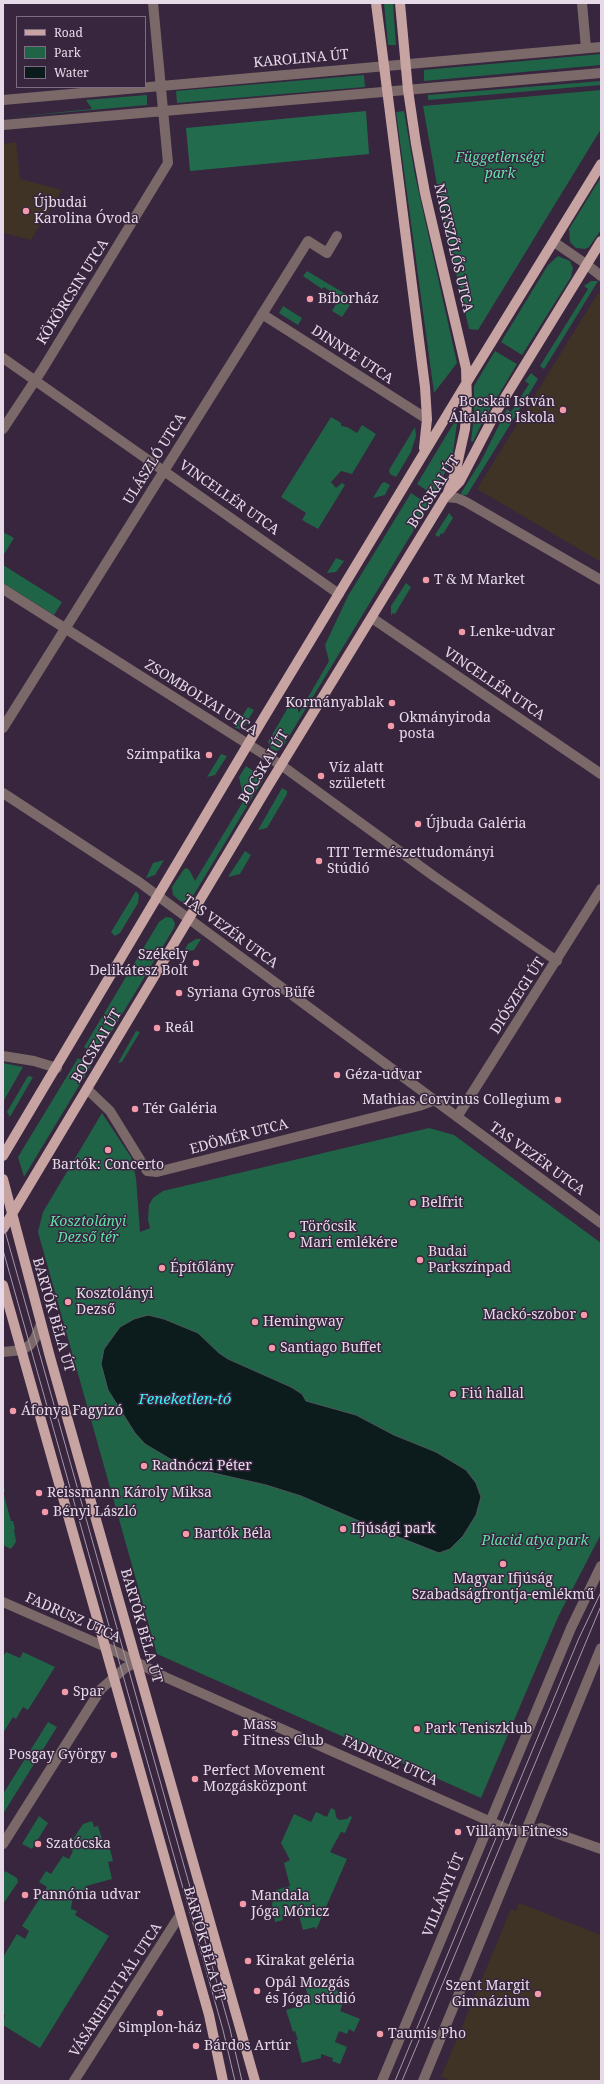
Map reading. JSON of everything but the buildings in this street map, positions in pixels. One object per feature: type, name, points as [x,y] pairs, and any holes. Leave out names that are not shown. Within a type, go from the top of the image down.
[{"type":"main road","points":[[376,3],[386,92]]},
{"type":"main road","name":"NAGYSZŐLŐS UTCA","points":[[400,3],[408,90],[425,193],[464,356],[467,382],[465,429],[455,474],[445,497]]},
{"type":"main road","name":"BOCSKAI ÚT","points":[[386,92],[426,393],[426,439],[421,458]]},
{"type":"main road","name":"BOCSKAI ÚT","points":[[3,1156],[57,1068],[248,744],[601,164]]},
{"type":"main road","name":"BOCSKAI ÚT","points":[[3,1229],[281,765],[445,497],[460,481],[496,412],[601,241]]},
{"type":"main road","name":"BARTÓK BÉLA ÚT","points":[[3,1179],[11,1215],[41,1324],[255,2081]]},
{"type":"main road","name":"BARTÓK BÉLA ÚT","points":[[3,1285],[209,2015],[223,2081]]},
{"type":"street","name":"KÖKÖRCSIN UTCA","points":[[3,429],[35,380],[168,163],[153,3]]},
{"type":"street","points":[[582,3],[586,48]]},
{"type":"street","name":"KAROLINA ÚT","points":[[146,87],[601,47]]},
{"type":"street","points":[[3,125],[601,73]]},
{"type":"street","name":"KAROLINA ÚT","points":[[3,100],[138,88]]},
{"type":"street","name":"ULÁSZLÓ UTCA","points":[[3,728],[64,628],[308,241],[328,253],[337,236]]},
{"type":"street","points":[[554,242],[601,276]]},
{"type":"street","name":"DINNYE UTCA","points":[[262,314],[427,419]]},
{"type":"street","name":"VINCELLÉR UTCA","points":[[3,358],[165,470],[339,594]]},
{"type":"street","points":[[445,497],[457,498],[466,502],[601,580]]},
{"type":"street","name":"ZSOMBOLYAI UTCA","points":[[3,589],[281,765],[435,877],[557,961]]},
{"type":"street","name":"VINCELLÉR UTCA","points":[[372,618],[601,774]]},
{"type":"street","name":"TAS VEZÉR UTCA","points":[[3,793],[158,896],[601,1223]]},
{"type":"street","name":"DIÓSZEGI ÚT","points":[[457,1117],[557,961],[601,889]]},
{"type":"street","points":[[3,1056],[34,1061],[57,1068]]},
{"type":"street","name":"EDÖMÉR UTCA","points":[[87,1089],[110,1112],[147,1171],[160,1172],[419,1106],[435,1100]]},
{"type":"street","points":[[3,1352],[22,1350],[30,1345],[41,1324]]},
{"type":"street","name":"VILLÁNYI ÚT","points":[[382,2081],[571,1628],[601,1566]]},
{"type":"street","name":"FADRUSZ UTCA","points":[[3,1602],[68,1632],[106,1646],[165,1677],[507,1829],[526,1832],[541,1828],[601,1849]]},
{"type":"street","points":[[423,2081],[601,1648]]},
{"type":"street","points":[[3,1844],[101,1689],[114,1677],[136,1662]]},
{"type":"street","name":"VÁSÁRHELYI PÁL UTCA","points":[[74,2081],[180,1915]]},
{"type":"shaded area","name":"Újbudai Karolina Óvoda","points":[[16,142],[20,179],[62,190],[31,240],[3,233],[3,144]]},
{"type":"shaded area","name":"Bocskai István Általános Iskola","points":[[598,293],[601,295],[601,562],[477,489]]},
{"type":"shaded area","name":"Szent Margit Gimnázium","points":[[519,1903],[601,1935],[601,2081],[452,2081],[441,2077],[511,1909],[516,1911]]},
{"type":"green space","points":[[384,3],[393,3],[396,45],[388,45]]},
{"type":"green space","points":[[601,54],[601,65],[424,81],[424,70]]},
{"type":"green space","points":[[364,75],[365,87],[177,103],[176,91]]},
{"type":"green space","points":[[601,81],[601,85],[428,100],[428,95]]},
{"type":"green space","name":"Függetlenségi park","points":[[601,90],[601,129],[478,330],[469,329],[442,213],[423,106]]},
{"type":"green space","points":[[147,95],[147,105],[3,118],[92,109],[86,100]]},
{"type":"green space","points":[[366,111],[369,154],[190,171],[186,128]]},
{"type":"green space","points":[[404,111],[415,175],[457,363],[434,393],[396,112]]},
{"type":"green space","points":[[601,177],[601,230],[589,247],[585,249],[576,248],[570,242],[569,229]]},
{"type":"green space","points":[[558,256],[570,261],[573,268],[571,277],[522,355],[501,342],[548,265]]},
{"type":"green space","points":[[307,271],[354,299],[342,317],[332,311],[337,302],[328,296],[330,291],[324,287],[322,289],[303,276]]},
{"type":"green space","points":[[591,281],[598,281],[544,369],[540,366],[588,289],[584,286]]},
{"type":"green space","points":[[283,306],[302,318],[298,325],[279,313]]},
{"type":"green space","points":[[495,351],[517,364],[482,423],[473,442],[471,441],[474,415],[474,386]]},
{"type":"green space","points":[[531,373],[538,379],[467,495],[462,495],[461,493],[481,461],[507,409],[511,412],[529,384],[525,381]]},
{"type":"green space","points":[[458,416],[453,453],[435,496],[417,484]]},
{"type":"green space","points":[[331,417],[341,423],[341,426],[347,427],[357,433],[362,425],[376,434],[352,474],[341,471],[331,482],[336,488],[342,483],[345,485],[318,529],[302,520],[306,513],[281,497]]},
{"type":"green space","points":[[415,427],[416,436],[411,452],[396,477],[390,474],[389,470]]},
{"type":"green space","points":[[385,482],[390,485],[385,495],[373,498],[382,483]]},
{"type":"green space","points":[[411,493],[429,505],[282,748],[277,751],[271,749],[268,742],[294,697],[299,713],[329,661],[325,645],[348,596]]},
{"type":"green space","points":[[449,513],[453,518],[443,534],[441,533],[439,537],[435,535]]},
{"type":"green space","points":[[3,532],[14,538],[3,556]]},
{"type":"green space","points":[[336,558],[344,561],[336,572],[327,573]]},
{"type":"green space","points":[[3,565],[62,602],[54,615],[3,583]]},
{"type":"green space","points":[[406,583],[411,587],[395,614],[393,613],[391,616],[391,606]]},
{"type":"green space","points":[[248,707],[254,710],[245,725],[240,729],[235,728]]},
{"type":"green space","points":[[221,754],[227,756],[215,775],[207,777]]},
{"type":"green space","points":[[246,766],[264,778],[190,901],[185,903],[180,901],[173,895],[172,887],[184,869],[187,868],[195,881],[244,800],[239,777]]},
{"type":"green space","points":[[282,788],[287,791],[287,794],[267,828],[258,830]]},
{"type":"green space","points":[[245,851],[251,855],[240,874],[228,877]]},
{"type":"green space","points":[[164,860],[155,875],[146,878],[153,863]]},
{"type":"green space","points":[[136,891],[139,895],[138,903],[120,933],[115,936],[111,932]]},
{"type":"green space","points":[[166,917],[172,918],[175,923],[174,928],[97,1056],[84,1047],[159,922]]},
{"type":"green space","points":[[196,939],[201,939],[194,950],[189,951],[182,962],[179,960],[188,944]]},
{"type":"green space","points":[[136,1031],[140,1032],[122,1062],[118,1063]]},
{"type":"green space","points":[[78,1058],[91,1066],[24,1177],[18,1157]]},
{"type":"green space","points":[[3,1063],[23,1067],[3,1102]]},
{"type":"green space","points":[[28,1076],[33,1077],[10,1117],[7,1112]]},
{"type":"green space","points":[[102,1113],[131,1157],[136,1178],[140,1232],[150,1228],[148,1220],[149,1205],[153,1198],[163,1191],[429,1128],[454,1135],[601,1243],[601,1534],[558,1617],[481,1798],[157,1654],[38,1232],[43,1212]]},
{"type":"green space","points":[[3,1492],[11,1521],[13,1521],[15,1529],[16,1542],[11,1549],[3,1545]]},
{"type":"green space","points":[[6,1652],[20,1658],[23,1652],[55,1667],[28,1710],[23,1707],[16,1719],[13,1717],[3,1733],[3,1657]]},
{"type":"green space","points":[[48,1722],[57,1727],[3,1814],[3,1794]]},
{"type":"green space","points":[[331,1808],[335,1810],[336,1817],[339,1820],[347,1819],[350,1816],[352,1817],[345,1833],[341,1832],[330,1852],[347,1859],[316,1930],[315,1927],[303,1930],[298,1912],[282,1916],[283,1920],[275,1922],[272,1904],[276,1890],[290,1886],[284,1863],[290,1860],[281,1843],[294,1814],[311,1822],[316,1812],[327,1817]]},
{"type":"green space","points":[[39,1816],[48,1823],[32,1849],[22,1844]]},
{"type":"green space","points":[[92,1821],[94,1827],[98,1826],[103,1842],[108,1841],[113,1861],[108,1862],[112,1879],[86,1886],[87,1890],[73,1895],[71,1909],[77,1911],[75,1915],[109,1936],[40,2048],[3,2025],[5,2015],[3,2014],[3,1957],[17,1934],[25,1939],[29,1931],[22,1926],[47,1887],[39,1882],[46,1871],[51,1874],[63,1856],[69,1859],[73,1851],[68,1847],[83,1824]]},
{"type":"green space","points":[[5,1871],[17,1878],[18,1882],[3,1904],[3,1874]]},
{"type":"green space","points":[[318,1982],[341,1992],[340,1996],[345,1998],[340,2011],[360,2019],[354,2032],[349,2029],[347,2034],[339,2031],[335,2042],[347,2047],[340,2064],[332,2061],[333,2058],[321,2054],[321,2058],[302,2063],[296,2040],[298,2040],[295,2031],[293,2032],[286,2010],[310,2003],[305,1985]]},
{"type":"water","name":"Feneketlen-tó","points":[[148,1315],[164,1319],[198,1333],[219,1353],[228,1359],[291,1387],[302,1394],[306,1401],[356,1415],[394,1435],[436,1452],[466,1470],[476,1483],[481,1497],[476,1515],[463,1536],[450,1549],[439,1553],[301,1496],[266,1485],[196,1469],[172,1460],[145,1444],[135,1433],[108,1390],[101,1364],[104,1349],[120,1327],[134,1319]]},
{"type":"tram line","points":[[3,1224],[230,2029],[242,2081]]},
{"type":"tram line","points":[[3,1250],[223,2030],[235,2081]]},
{"type":"tram line","points":[[395,2081],[579,1638],[601,1592]]},
{"type":"tram line","points":[[402,2081],[601,1606]]},
{"type":"place","name":"Újbudai Karolina Óvoda","points":[[26,211]]},
{"type":"place","name":"Bíborház","points":[[310,299]]},
{"type":"place","name":"Bocskai István Általános Iskola","points":[[563,410]]},
{"type":"place","name":"T & M Market","points":[[426,580]]},
{"type":"place","name":"Lenke-udvar","points":[[462,632]]},
{"type":"place","name":"Kormányablak","points":[[392,703]]},
{"type":"place","name":"Okmányiroda posta","points":[[391,726]]},
{"type":"place","name":"Szimpatika","points":[[209,755]]},
{"type":"place","name":"Víz alatt született","points":[[321,776]]},
{"type":"place","name":"Újbuda Galéria","points":[[418,824]]},
{"type":"place","name":"TIT Természettudományi Stúdió","points":[[319,861]]},
{"type":"place","name":"Székely Delikátesz Bolt","points":[[196,963]]},
{"type":"place","name":"Syriana Gyros Büfé","points":[[179,993]]},
{"type":"place","name":"Reál","points":[[157,1028]]},
{"type":"place","name":"Géza-udvar","points":[[337,1075]]},
{"type":"place","name":"Mathias Corvinus Collegium","points":[[558,1100]]},
{"type":"place","name":"Tér Galéria","points":[[135,1109]]},
{"type":"place","name":"Bartók: Concerto","points":[[108,1150]]},
{"type":"place","name":"Belfrit","points":[[413,1203]]},
{"type":"place","name":"Törőcsik Mari emlékére","points":[[292,1235]]},
{"type":"place","name":"Budai Parkszínpad","points":[[420,1260]]},
{"type":"place","name":"Építőlány","points":[[162,1268]]},
{"type":"place","name":"Kosztolányi Dezső","points":[[68,1302]]},
{"type":"place","name":"Mackó-szobor","points":[[584,1315]]},
{"type":"place","name":"Hemingway","points":[[255,1322]]},
{"type":"place","name":"Santiago Buffet","points":[[272,1348]]},
{"type":"place","name":"Fiú hallal","points":[[453,1394]]},
{"type":"place","name":"Áfonya Fagyizó","points":[[13,1411]]},
{"type":"place","name":"Radnóczi Péter","points":[[144,1466]]},
{"type":"place","name":"Reissmann Károly Miksa","points":[[39,1493]]},
{"type":"place","name":"Bényi László","points":[[45,1512]]},
{"type":"place","name":"Ifjúsági park","points":[[343,1529]]},
{"type":"place","name":"Bartók Béla","points":[[186,1534]]},
{"type":"place","name":"Magyar Ifjúság Szabadságfrontja-emlékmű","points":[[503,1564]]},
{"type":"place","name":"Spar","points":[[65,1692]]},
{"type":"place","name":"Park Teniszklub","points":[[417,1729]]},
{"type":"place","name":"Mass Fitness Club","points":[[235,1733]]},
{"type":"place","name":"Posgay György","points":[[114,1755]]},
{"type":"place","name":"Perfect Movement Mozgásközpont","points":[[195,1779]]},
{"type":"place","name":"Villányi Fitness","points":[[458,1832]]},
{"type":"place","name":"Szatócska","points":[[38,1844]]},
{"type":"place","name":"Pannónia udvar","points":[[25,1895]]},
{"type":"place","name":"Mandala Jóga Móricz","points":[[243,1904]]},
{"type":"place","name":"Kirakat geléria","points":[[248,1961]]},
{"type":"place","name":"Opál Mozgás és Jóga stúdió","points":[[257,1991]]},
{"type":"place","name":"Szent Margit Gimnázium","points":[[538,1994]]},
{"type":"place","name":"Simplon-ház","points":[[160,2013]]},
{"type":"place","name":"Taumis Pho","points":[[380,2034]]},
{"type":"place","name":"Bárdos Artúr","points":[[196,2046]]},
{"type":"park label","name":"Kosztolányi Dezső tér","points":[[88,1230]]},
{"type":"park label","name":"Placid atya park","points":[[535,1541]]}]
